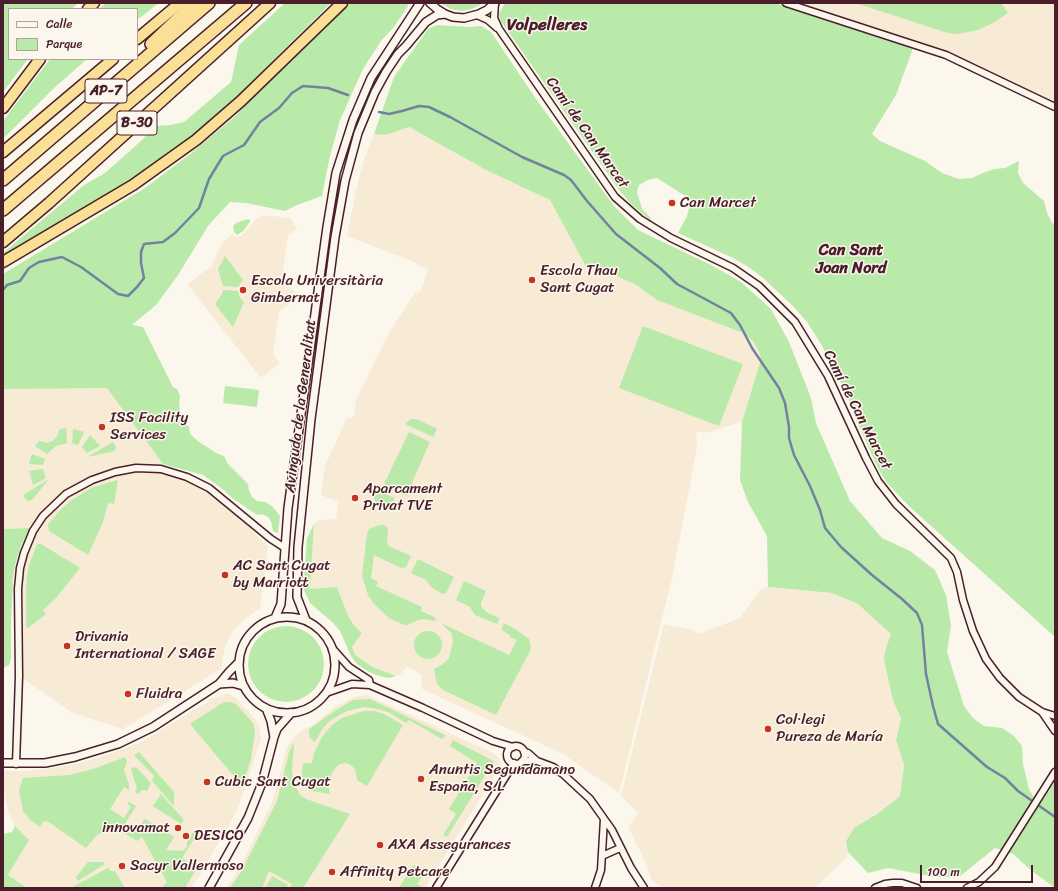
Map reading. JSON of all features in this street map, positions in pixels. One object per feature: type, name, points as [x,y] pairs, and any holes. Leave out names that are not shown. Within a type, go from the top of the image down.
[{"type":"highway","points":[[138,38],[180,3]]},
{"type":"highway","points":[[138,56],[194,3]]},
{"type":"highway","name":"AP-7","points":[[3,180],[209,3]]},
{"type":"highway","name":"AP-7","points":[[3,210],[246,3]]},
{"type":"highway","name":"B-30","points":[[3,242],[55,198],[270,3]]},
{"type":"highway","points":[[3,262],[133,184],[196,140],[241,101],[342,3]]},
{"type":"highway","points":[[3,108],[39,60]]},
{"type":"highway","points":[[3,152],[112,60]]},
{"type":"highway","points":[[78,116],[134,60]]},
{"type":"street","name":"Avinguda de la Generalitat","points":[[275,618],[281,604],[289,501],[327,227],[336,173],[353,120],[368,84],[420,3]]},
{"type":"street","points":[[430,3],[445,14],[461,18],[477,15],[487,10],[495,3]]},
{"type":"street","name":"Camí de Can Marcet","points":[[495,3],[494,18],[499,29],[615,197],[640,219],[671,238],[705,253],[733,268],[759,286],[794,322],[828,376],[878,481],[896,504],[951,558],[957,572],[972,631],[986,659],[1000,678],[1019,697],[1042,712],[1055,716]]},
{"type":"street","points":[[786,3],[946,55],[1055,107]]},
{"type":"street","name":"Avinguda de la Generalitat","points":[[306,620],[297,597],[298,547],[311,419],[336,231],[345,181],[358,133],[375,92],[386,72],[398,54],[426,22],[437,15],[445,14]]},
{"type":"street","name":"Camí de Can Marcet","points":[[477,15],[488,20],[499,29]]},
{"type":"street","points":[[16,764],[19,676],[18,589],[20,568],[33,531],[44,516],[66,494],[92,480],[115,472],[136,468],[161,469],[187,477],[209,488],[285,548]]},
{"type":"street","points":[[290,616],[306,620],[321,630],[327,637],[335,658],[334,679],[326,693],[314,705],[303,710],[291,713],[281,713],[266,708],[253,699],[243,686],[239,672],[239,662],[242,648],[249,635],[260,624],[275,618],[290,616]]},
{"type":"street","points":[[332,648],[349,666],[369,680],[370,685]]},
{"type":"street","points":[[3,763],[45,763],[76,757],[118,744],[153,727],[219,684],[239,662]]},
{"type":"street","points":[[219,684],[233,683],[243,686]]},
{"type":"street","points":[[326,693],[352,684],[370,685],[493,741],[513,747],[521,747],[525,757],[522,761]]},
{"type":"street","points":[[266,708],[271,721],[274,737]]},
{"type":"street","name":"Camí de Can Marcet","points":[[1042,712],[1055,731]]},
{"type":"street","points":[[209,888],[248,818],[262,783],[274,737],[281,723],[291,713]]},
{"type":"street","points":[[493,741],[504,751],[510,761],[514,763]]},
{"type":"street","points":[[508,756],[509,750],[513,747]]},
{"type":"street","points":[[524,752],[528,753],[537,761]]},
{"type":"street","points":[[436,888],[514,763],[522,761],[537,761],[553,767],[563,774],[590,799],[612,830],[620,848],[644,888]]},
{"type":"street","points":[[967,888],[980,882],[998,863],[1055,772]]},
{"type":"street","points":[[595,888],[601,870],[604,819]]},
{"type":"street","points":[[602,856],[620,848]]},
{"type":"street","points":[[875,888],[885,884],[902,883],[917,888]]},
{"type":"shaded area","points":[[785,3],[1055,3],[1055,105],[970,62]]},
{"type":"shaded area","points":[[409,127],[486,170],[550,200],[585,265],[602,270],[635,284],[658,300],[743,333],[753,341],[758,349],[761,359],[742,422],[705,433],[696,431],[697,448],[672,578],[619,793],[563,754],[422,689],[422,675],[407,666],[402,673],[396,676],[373,667],[355,655],[352,647],[362,633],[348,617],[337,587],[310,589],[314,524],[318,521],[336,519],[339,502],[321,494],[325,466],[347,418],[350,419],[354,416],[356,400],[390,331],[415,293],[421,291],[428,270],[412,261],[347,236],[364,159],[374,134],[386,135]]},
{"type":"shaded area","name":"Escola Universitària Gimbernat","points":[[262,215],[291,218],[297,229],[288,236],[282,277],[299,297],[279,311],[273,354],[280,363],[261,378],[187,284],[212,266],[221,244],[232,234],[237,237],[241,236],[253,222]]},
{"type":"shaded area","points":[[107,387],[170,474],[196,483],[218,498],[268,546],[260,608],[245,619],[234,630],[225,647],[221,669],[123,729],[73,713],[19,676],[20,568],[35,528],[3,529],[3,389]]},
{"type":"shaded area","name":"Col·legi Pureza de María","points":[[768,587],[832,593],[858,604],[892,633],[885,651],[893,701],[901,718],[896,740],[904,765],[900,796],[877,814],[854,828],[846,841],[848,852],[846,858],[815,888],[663,888],[651,879],[647,865],[628,827],[638,813],[621,796],[664,624],[689,629],[699,634],[740,618],[760,590]]},
{"type":"shaded area","points":[[227,693],[236,698],[255,719],[260,728],[261,739],[236,813],[192,888],[27,888],[8,875],[29,840],[15,826],[9,814],[3,789],[3,771],[28,771],[53,768],[80,763],[111,753],[142,742],[210,700]]},
{"type":"shaded area","points":[[367,695],[493,753],[499,758],[501,765],[425,888],[227,888],[240,867],[273,800],[286,749],[293,738],[301,731],[314,724],[335,707],[354,697]]},
{"type":"green space","points":[[3,3],[78,3],[73,8],[8,8],[8,60],[27,60],[3,92]]},
{"type":"green space","points":[[106,3],[159,3],[138,19],[138,8],[100,8]]},
{"type":"green space","points":[[285,3],[331,3],[218,115],[194,135],[150,167],[92,204],[3,257],[3,253],[84,185],[105,173],[141,141],[155,126],[184,122],[231,82],[239,45]]},
{"type":"green space","points":[[349,3],[409,3],[393,28],[381,41],[363,69],[340,120],[329,160],[322,196],[285,211],[246,203],[230,202],[208,226],[178,275],[156,305],[132,325],[143,327],[173,387],[177,389],[180,396],[179,403],[181,419],[189,427],[190,434],[199,442],[224,456],[228,464],[248,484],[252,497],[257,501],[265,502],[272,506],[280,516],[278,533],[273,531],[271,521],[268,517],[262,514],[257,515],[232,498],[224,490],[203,475],[163,464],[107,388],[3,389],[3,274],[145,188],[190,154],[232,119]]},
{"type":"green space","points":[[440,3],[484,3],[472,9],[462,11],[451,9]]},
{"type":"green space","points":[[505,3],[775,3],[913,48],[896,95],[872,134],[880,141],[925,161],[942,173],[959,179],[972,178],[994,169],[1005,168],[1019,161],[1018,173],[1023,183],[1044,201],[1047,213],[1052,223],[1055,224],[1055,637],[911,508],[887,483],[878,468],[862,433],[845,391],[821,344],[807,322],[793,306],[762,277],[747,266],[678,233],[687,216],[689,208],[687,197],[657,178],[648,180],[639,185],[637,192],[642,209],[651,218],[650,220],[630,203],[620,191],[500,20],[499,13]]},
{"type":"green space","points":[[855,3],[1001,3],[1008,13],[993,23],[978,30],[958,34],[948,33]]},
{"type":"green space","points":[[437,25],[469,27],[481,26],[491,32],[536,99],[614,206],[638,230],[713,266],[741,282],[771,309],[789,342],[811,398],[816,423],[850,501],[882,538],[910,551],[935,570],[946,595],[951,626],[947,652],[964,706],[973,718],[984,726],[1002,728],[1014,736],[1022,746],[1023,764],[1029,789],[1036,802],[1040,804],[1055,782],[1055,888],[1032,871],[1013,854],[995,848],[959,877],[935,877],[888,868],[868,873],[848,852],[846,841],[854,828],[877,814],[900,796],[904,765],[896,740],[901,718],[893,701],[884,659],[891,634],[858,604],[832,593],[768,587],[767,536],[748,502],[740,480],[742,422],[761,359],[759,352],[753,341],[743,333],[657,300],[635,284],[602,270],[585,265],[550,200],[486,170],[409,127],[386,135],[374,134],[394,77],[428,29]]},
{"type":"green space","points":[[49,60],[86,60],[53,89],[3,139],[3,121]]},
{"type":"green space","points":[[248,219],[250,222],[242,232],[237,235],[234,232],[233,226],[236,223]]},
{"type":"green space","points":[[225,256],[243,280],[238,287],[223,286],[218,269]]},
{"type":"green space","points":[[223,290],[238,291],[240,298],[244,302],[233,327],[215,304]]},
{"type":"green space","points":[[643,326],[743,364],[719,426],[619,388]]},
{"type":"green space","points":[[225,386],[259,390],[257,407],[223,403]]},
{"type":"green space","points":[[411,419],[417,419],[437,429],[433,437],[405,424]]},
{"type":"green space","points":[[66,428],[67,443],[56,446],[47,454],[35,446],[39,441],[47,443],[53,441],[60,429]]},
{"type":"green space","points":[[73,429],[84,432],[78,445],[72,443]]},
{"type":"green space","points":[[409,432],[430,442],[406,496],[383,486]]},
{"type":"green space","points":[[90,435],[100,446],[87,453],[82,447]]},
{"type":"green space","points":[[113,442],[116,447],[115,451],[87,457]]},
{"type":"green space","points":[[32,454],[45,459],[43,465],[29,464]]},
{"type":"green space","points":[[43,469],[46,478],[33,485],[29,471]]},
{"type":"green space","points":[[49,479],[32,500],[26,500],[23,495]]},
{"type":"green space","points":[[117,480],[114,504],[108,503],[103,522],[88,555],[49,531],[48,525],[60,510],[72,500],[91,488]]},
{"type":"green space","points":[[375,489],[394,498],[394,510],[379,506],[374,499]]},
{"type":"green space","points":[[314,524],[310,589],[337,587],[348,616],[353,624],[362,633],[352,647],[355,655],[373,667],[396,676],[389,678],[379,676],[369,672],[357,664],[351,656],[340,631],[310,603],[304,590],[304,578],[307,538]]},
{"type":"green space","points":[[379,525],[384,525],[388,528],[387,543],[389,546],[411,556],[406,567],[401,568],[374,555],[371,578],[378,582],[376,586],[422,607],[421,611],[436,618],[435,621],[424,619],[404,625],[389,618],[374,604],[368,595],[362,576],[367,534],[369,529]]},
{"type":"green space","points":[[30,528],[21,546],[16,561],[13,577],[11,659],[9,665],[3,668],[3,529]]},
{"type":"green space","points":[[37,544],[41,544],[80,568],[56,598],[43,610],[46,614],[28,628],[26,627],[27,576],[29,565]]},
{"type":"green space","points":[[418,559],[454,577],[446,593],[443,594],[432,588],[426,580],[411,573]]},
{"type":"green space","points":[[464,581],[486,591],[481,607],[488,613],[500,618],[497,624],[475,615],[470,607],[456,600]]},
{"type":"green space","points":[[441,623],[509,655],[517,640],[501,630],[504,623],[529,639],[531,646],[530,651],[496,715],[443,690],[437,684],[434,669],[443,664],[449,658],[453,642],[452,634]]},
{"type":"green space","points":[[278,626],[294,626],[307,632],[318,643],[324,656],[322,679],[307,696],[294,702],[278,702],[265,696],[250,679],[248,672],[248,656],[254,643],[271,628]]},
{"type":"green space","points":[[428,631],[434,632],[438,635],[441,639],[441,651],[438,655],[434,658],[428,659],[422,658],[418,655],[415,651],[414,645],[415,639],[418,635],[422,632]]},
{"type":"green space","points":[[370,699],[445,736],[442,739],[409,720],[406,723],[388,712],[364,707],[347,711],[331,720],[323,728],[315,742],[310,738],[309,729],[336,710],[353,700]]},
{"type":"green space","points":[[224,702],[236,704],[253,723],[255,732],[251,759],[242,786],[190,724]]},
{"type":"green space","points":[[364,711],[374,711],[384,714],[403,725],[367,786],[357,780],[354,768],[349,764],[344,763],[338,765],[333,771],[329,780],[330,794],[312,791],[303,781],[303,763],[312,763],[314,753],[322,737],[332,725],[342,718]]},
{"type":"green space","points":[[453,740],[494,761],[447,837],[443,835],[456,814],[449,809],[477,763],[450,746]]},
{"type":"green space","points":[[294,743],[292,770],[293,782],[300,795],[306,799],[350,814],[303,888],[289,888],[292,884],[269,871],[262,888],[230,888],[241,872],[277,801],[289,752]]},
{"type":"green space","points":[[139,752],[174,792],[174,806],[152,781],[154,776],[134,755]]},
{"type":"green space","points":[[125,757],[127,761],[124,770],[129,784],[129,790],[124,787],[110,809],[124,818],[131,807],[127,803],[129,802],[136,806],[124,825],[140,825],[145,819],[174,837],[166,850],[182,851],[185,849],[193,832],[196,836],[182,858],[197,868],[185,888],[164,888],[163,886],[167,882],[142,837],[137,841],[124,833],[112,831],[101,833],[96,836],[86,848],[47,821],[43,822],[40,827],[30,820],[23,811],[19,790],[23,778],[70,775],[93,769]]},
{"type":"green space","points":[[132,767],[137,768],[151,783],[147,791],[141,791],[138,794],[135,792],[137,788],[131,769]]},
{"type":"green space","points":[[161,794],[184,820],[181,824],[153,806]]},
{"type":"green space","points":[[15,826],[29,840],[8,875],[27,888],[3,888],[3,834],[12,832]]},
{"type":"green space","points":[[88,862],[104,862],[105,864],[78,881],[76,877]]},
{"type":"green space","points":[[413,865],[424,873],[417,884],[424,888],[399,888]]},
{"type":"green space","points":[[108,868],[110,871],[115,871],[125,888],[74,888],[74,886]]},
{"type":"green space","points":[[272,876],[288,885],[286,888],[266,887]]},
{"type":"waterway","points":[[3,290],[7,285],[20,281],[29,268],[39,262],[62,257],[81,267],[118,294],[128,296],[144,278],[141,263],[141,252],[144,244],[163,242],[175,233],[199,208],[209,179],[223,156],[244,145],[260,122],[279,108],[292,93],[303,86],[328,88],[348,95]]},
{"type":"waterway","points":[[379,112],[389,114],[419,106],[429,107],[522,157],[564,175],[571,180],[616,234],[660,268],[677,284],[731,313],[779,388],[785,403],[789,427],[789,438],[794,455],[810,486],[820,510],[825,528],[841,547],[917,613],[922,625],[926,674],[938,724],[987,767],[1005,778],[1018,791],[1055,817]]},
{"type":"place","name":"Can Marcet","points":[[672,203]]},
{"type":"place","name":"Escola Thau Sant Cugat","points":[[532,280]]},
{"type":"place","name":"Escola Universitària Gimbernat","points":[[243,290]]},
{"type":"place","name":"ISS Facility Services","points":[[102,427]]},
{"type":"place","name":"Aparcament Privat TVE","points":[[355,498]]},
{"type":"place","name":"AC Sant Cugat by Marriott","points":[[225,575]]},
{"type":"place","name":"Drivania International / SAGE","points":[[67,646]]},
{"type":"place","name":"Fluidra","points":[[128,694]]},
{"type":"place","name":"Col·legi Pureza de María","points":[[768,729]]},
{"type":"place","name":"Anuntis Segundamano España, S.L","points":[[421,779]]},
{"type":"place","name":"Cubic Sant Cugat","points":[[207,782]]},
{"type":"place","name":"innovamat","points":[[178,828]]},
{"type":"place","name":"DESICO","points":[[186,836]]},
{"type":"place","name":"AXA Assegurances","points":[[380,845]]},
{"type":"place","name":"Sacyr Vallermoso","points":[[122,866]]},
{"type":"place","name":"Affinity Petcare","points":[[332,872]]},
{"type":"district","name":"Volpelleres","points":[[547,26]]},
{"type":"district","name":"Can Sant Joan Nord","points":[[851,260]]}]
